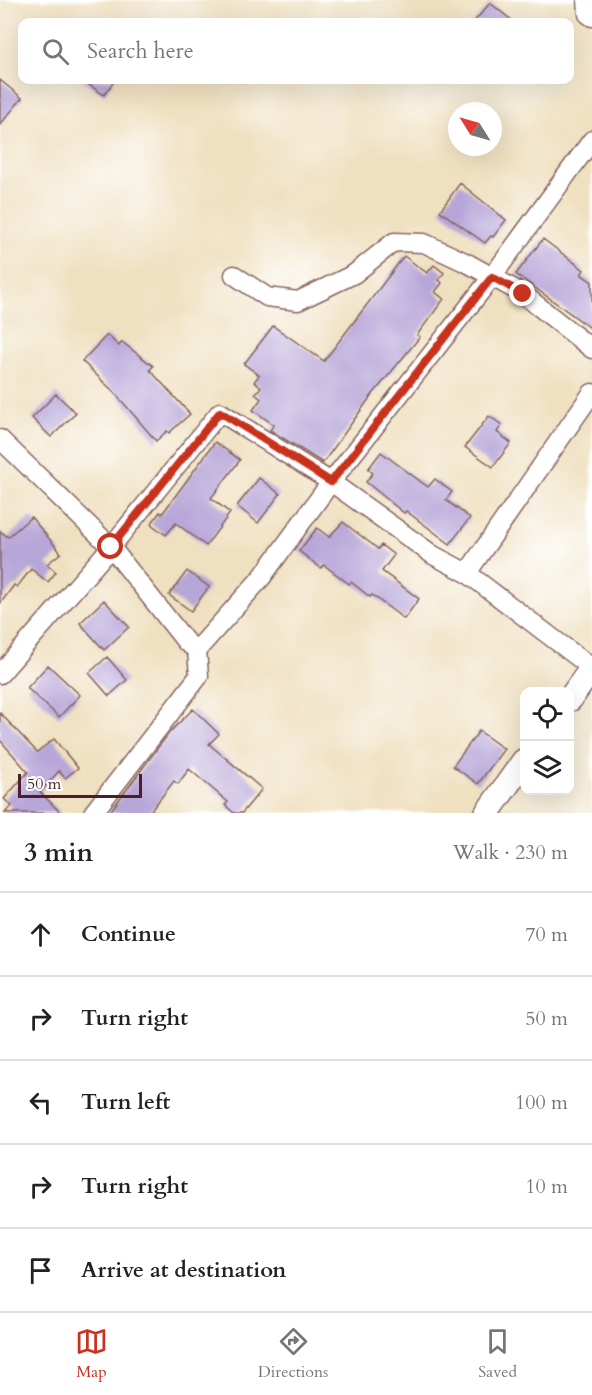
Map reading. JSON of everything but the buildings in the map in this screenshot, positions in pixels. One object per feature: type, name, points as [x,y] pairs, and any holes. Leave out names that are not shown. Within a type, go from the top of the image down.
[{"type":"main road","points":[[574,693],[592,668]]},
{"type":"main road","points":[[487,813],[520,768]]},
{"type":"street","points":[[587,0],[588,14],[592,17]]},
{"type":"street","points":[[93,813],[199,676],[197,650],[262,577],[331,482],[492,277],[592,140]]},
{"type":"street","points":[[234,275],[267,297],[298,301],[354,274],[394,242],[424,243],[523,294],[592,349]]},
{"type":"street","points":[[466,573],[592,393]]},
{"type":"street","points":[[0,674],[111,547],[220,412],[331,482],[433,555],[466,573],[592,668]]},
{"type":"street","points":[[0,439],[111,547],[186,642],[197,650]]},
{"type":"route","points":[[111,547],[220,412],[331,482],[492,277],[523,294]]}]
